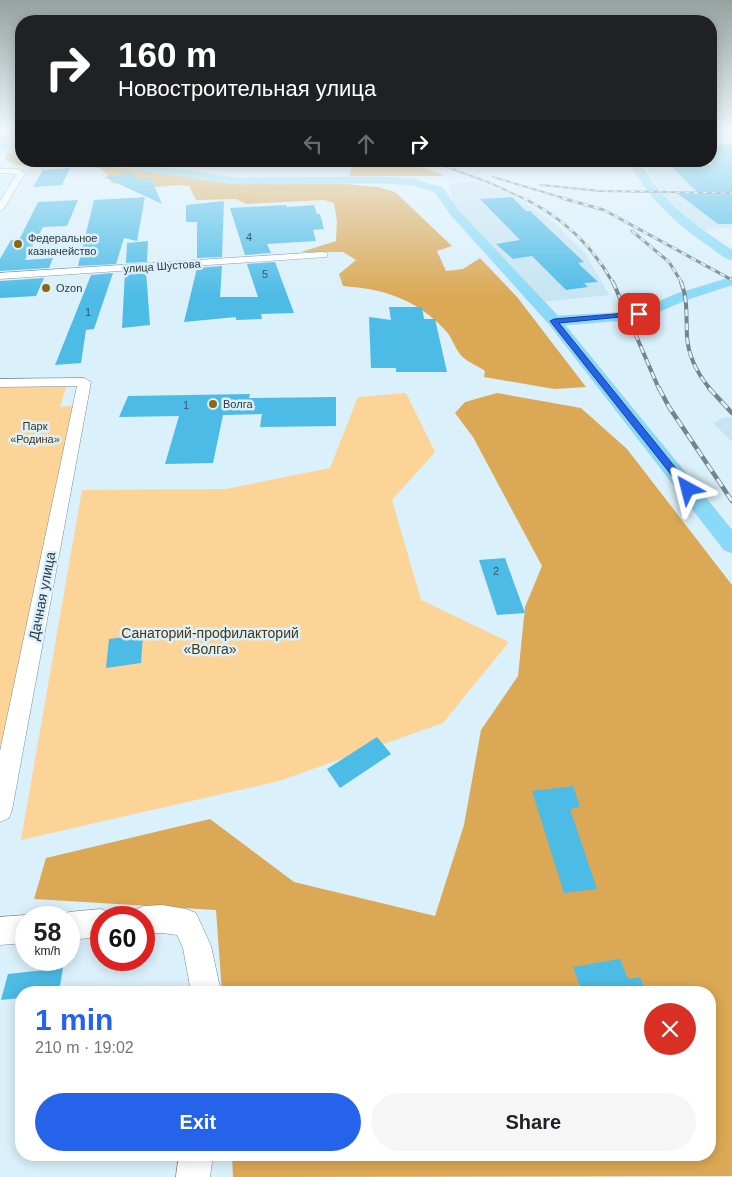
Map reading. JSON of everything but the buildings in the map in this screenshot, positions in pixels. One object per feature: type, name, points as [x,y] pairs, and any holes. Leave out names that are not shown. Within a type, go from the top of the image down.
[{"type":"main road","points":[[398,187],[438,202],[455,213],[554,321],[732,545]]},
{"type":"main road","points":[[650,187],[666,207],[680,220],[732,256]]},
{"type":"main road","points":[[554,321],[628,316],[649,312],[681,297],[732,282]]},
{"type":"street","points":[[0,208],[13,187]]},
{"type":"street","name":"улица Шустова","points":[[0,276],[323,255]]},
{"type":"street","name":"Дачная улица","points":[[0,383],[84,382],[0,810]]},
{"type":"street","points":[[155,919],[162,918],[186,924],[196,946],[205,986]]},
{"type":"street","points":[[0,931],[15,930]]},
{"type":"street","points":[[193,1177],[195,1161]]},
{"type":"shaded area","points":[[189,187],[377,187],[395,192],[452,246],[437,251],[446,271],[463,269],[480,258],[517,297],[586,387],[554,389],[484,377],[485,371],[462,357],[448,333],[435,320],[411,303],[386,293],[343,286],[339,274],[356,260],[343,252],[301,252],[336,241],[337,221],[334,203],[324,200],[246,204],[236,199],[196,200]]},
{"type":"shaded area","points":[[450,187],[492,187],[514,196],[552,221],[585,253],[609,295],[542,302],[454,205]]},
{"type":"shaded area","points":[[659,187],[732,187],[732,227],[701,230],[665,196]]},
{"type":"shaded area","points":[[497,393],[581,408],[627,449],[732,585],[732,1176],[233,1177],[232,1161],[716,1161],[716,986],[222,986],[216,910],[34,899],[46,858],[210,819],[294,882],[435,916],[464,825],[481,730],[518,676],[525,607],[542,566],[473,437],[455,413],[465,402]]},
{"type":"shaded area","points":[[724,417],[732,417],[732,442],[713,423]]},
{"type":"green space","name":"Парк «Родина»","points":[[67,385],[60,407],[76,405],[0,749],[0,387]]},
{"type":"green space","name":"Санаторий-профилакторий «Волга»","points":[[406,393],[435,452],[392,500],[421,600],[509,642],[443,723],[279,781],[21,840],[82,490],[226,489],[330,468],[358,397]]},
{"type":"railway","points":[[499,187],[524,198]]},
{"type":"railway","points":[[526,187],[567,199]]},
{"type":"railway","points":[[560,187],[600,191],[732,193]]},
{"type":"railway","points":[[524,198],[551,214],[575,233],[596,256],[613,283]]},
{"type":"railway","points":[[562,198],[604,210],[732,280]]},
{"type":"railway","points":[[632,231],[669,262],[682,283]]},
{"type":"railway","points":[[613,282],[659,389]]},
{"type":"railway","points":[[681,282],[686,302],[689,350],[697,370],[710,389]]},
{"type":"railway","points":[[659,388],[669,407],[732,501]]},
{"type":"railway","points":[[709,388],[732,413]]},
{"type":"place","name":"Федеральное казначейство","points":[[18,244]]},
{"type":"place","name":"Ozon","points":[[46,288]]},
{"type":"place","name":"Волга","points":[[213,404]]},
{"type":"route","points":[[639,314],[554,321],[688,489]]}]
